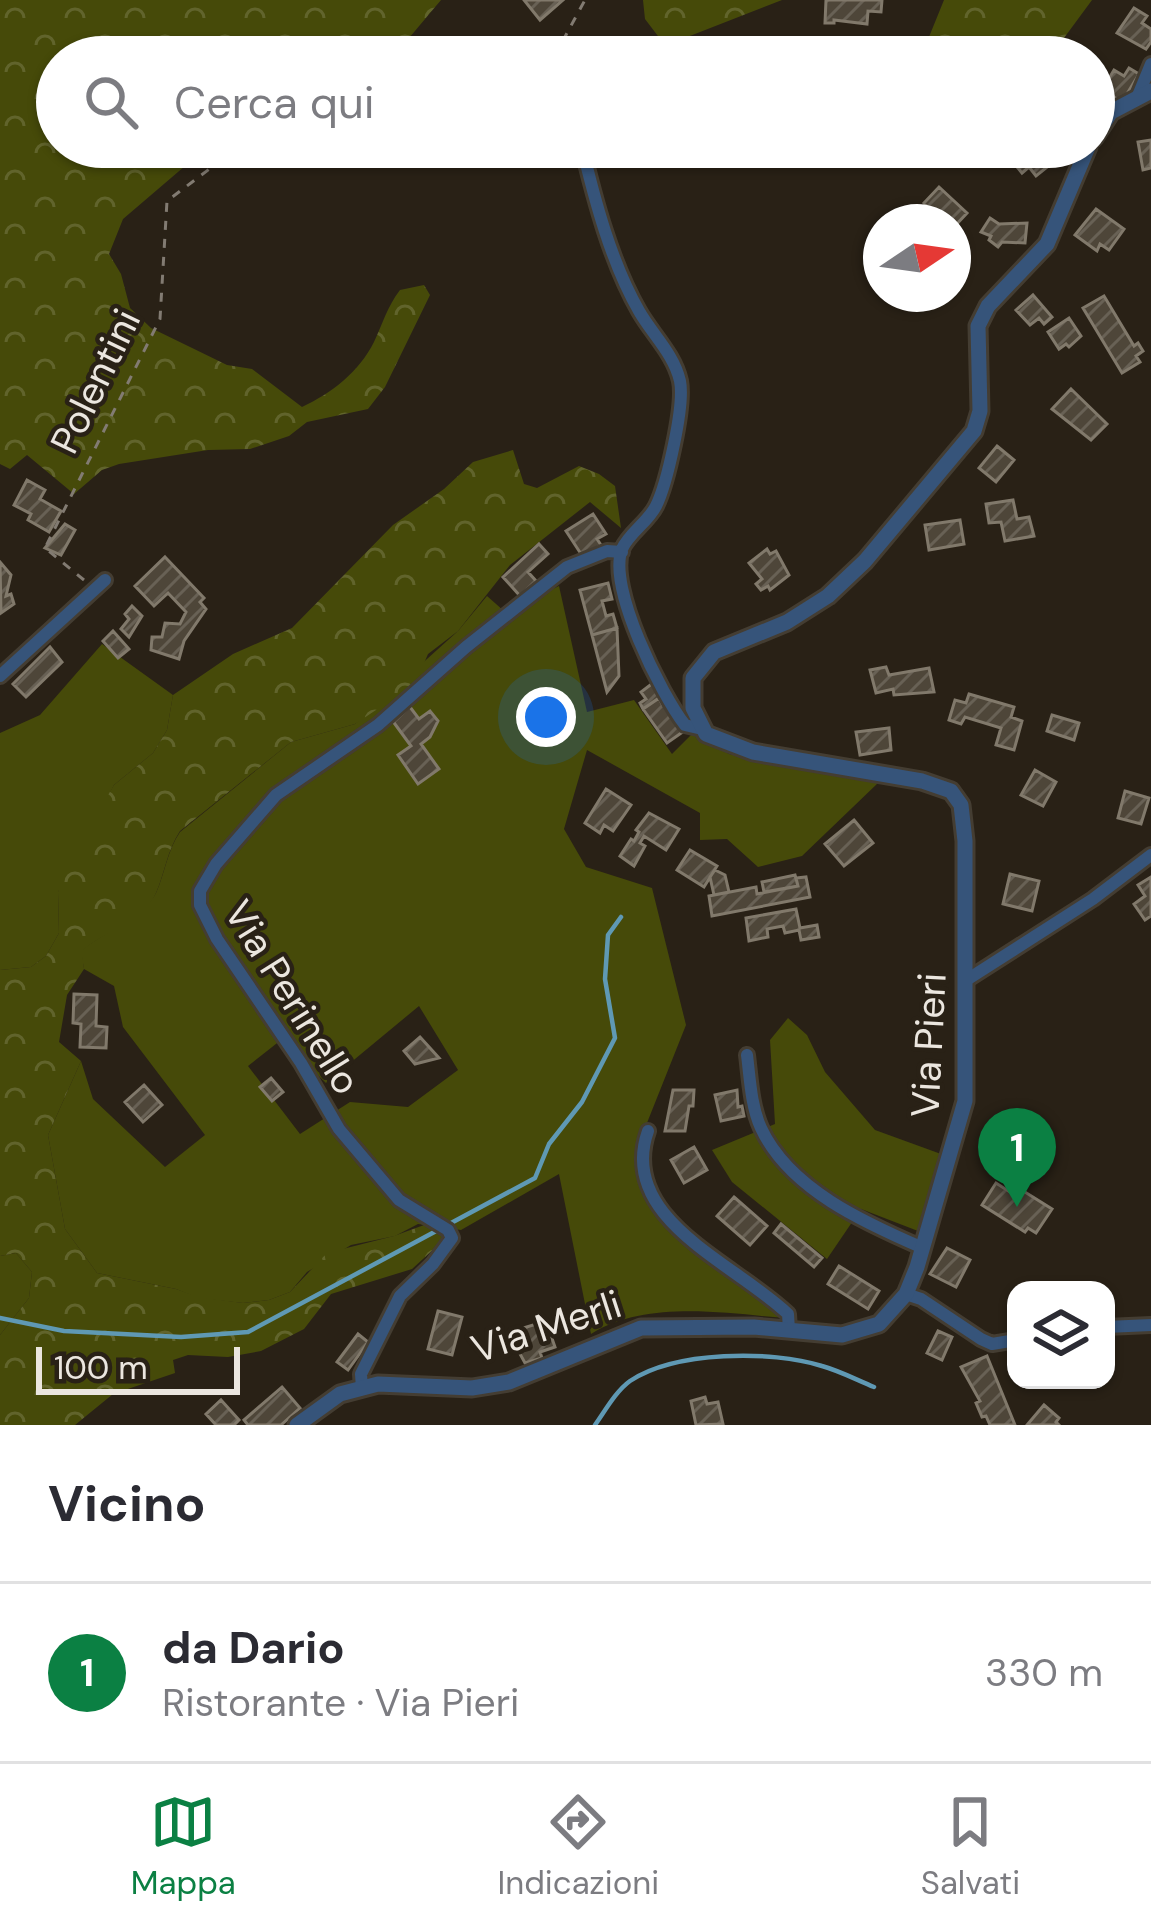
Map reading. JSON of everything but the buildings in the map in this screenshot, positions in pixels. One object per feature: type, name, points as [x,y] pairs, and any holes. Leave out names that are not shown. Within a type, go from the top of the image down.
[{"type":"street","points":[[1115,110],[1144,94],[1151,64]]},
{"type":"street","points":[[587,168],[638,309],[681,382],[680,406],[656,507],[618,565],[622,595],[667,697],[685,725],[704,731]]},
{"type":"street","points":[[704,731],[693,707],[693,678],[714,652],[787,622],[828,596],[865,561],[974,431],[980,393],[977,326],[988,306],[1047,244],[1079,168]]},
{"type":"street","name":"Via Perinello","points":[[362,1388],[362,1374],[400,1296],[448,1248],[452,1238],[442,1226],[399,1200],[339,1129],[301,1063],[217,939],[200,905],[200,891],[216,864],[276,794],[378,725],[567,567],[607,551],[622,553]]},
{"type":"street","points":[[0,676],[100,584]]},
{"type":"street","name":"Via Pieri","points":[[704,731],[753,752],[922,781],[951,791],[961,805],[965,841],[964,1100],[905,1294]]},
{"type":"street","points":[[965,981],[1151,855]]},
{"type":"street","points":[[747,1055],[755,1109],[777,1153],[839,1205],[922,1248]]},
{"type":"street","points":[[648,1131],[640,1165],[651,1198],[694,1242],[788,1314],[789,1330],[842,1335],[879,1324],[905,1294],[921,1299],[981,1340],[1007,1341]]},
{"type":"street","points":[[1115,1326],[1151,1324]]},
{"type":"street","name":"Via Merli","points":[[297,1425],[340,1394],[378,1384],[472,1388],[509,1382],[641,1328],[789,1330]]},
{"type":"path","points":[[565,36],[585,0]]},
{"type":"path","name":"Polentini","points":[[100,584],[45,548],[160,319],[167,201],[211,168]]},
{"type":"green space","points":[[0,0],[441,0],[411,36],[36,36],[36,168],[183,168],[123,219],[109,254],[121,274],[130,308],[151,328],[227,365],[252,369],[302,407],[334,388],[361,363],[400,290],[424,285],[430,295],[385,387],[368,409],[307,422],[289,436],[250,449],[208,450],[119,464],[102,470],[74,494],[27,455],[10,469],[0,464]]},
{"type":"green space","points":[[643,0],[782,0],[690,36],[658,36],[645,19]]},
{"type":"green space","points":[[944,0],[1092,0],[1065,36],[929,36]]},
{"type":"green space","points":[[513,450],[524,484],[537,488],[579,466],[599,474],[615,486],[621,528],[590,502],[510,565],[458,631],[428,654],[415,684],[355,724],[291,742],[180,831],[150,903],[82,951],[84,969],[67,995],[59,1042],[81,1061],[48,1135],[65,1229],[97,1273],[198,1297],[243,1303],[269,1300],[290,1292],[327,1253],[435,1221],[447,1230],[412,1269],[331,1294],[304,1329],[261,1351],[173,1360],[175,1373],[113,1394],[75,1425],[0,1425],[0,1335],[29,1298],[32,1272],[16,1253],[0,1256],[0,970],[31,967],[46,956],[59,933],[58,892],[63,871],[114,785],[153,753],[167,730],[173,695],[233,654],[292,628],[393,525],[473,462]]},
{"type":"green space","points":[[559,586],[587,712],[634,700],[672,754],[693,733],[729,754],[878,783],[802,856],[758,867],[727,839],[700,840],[700,813],[587,750],[564,829],[586,867],[652,888],[686,1025],[639,1143],[653,1203],[785,1318],[660,1313],[613,1323],[591,1334],[559,1174],[461,1230],[418,1224],[395,1236],[351,1245],[307,1272],[290,1292],[269,1300],[243,1303],[198,1298],[97,1273],[65,1229],[48,1135],[81,1061],[93,1099],[165,1167],[205,1135],[123,1027],[114,986],[84,969],[81,951],[150,901],[180,832],[291,742],[355,724],[458,631],[487,596],[504,611]],"holes":[[[419,1006],[458,1070],[408,1107],[350,1102],[300,1134],[248,1066],[281,1040],[326,1083]]]},
{"type":"green space","points":[[102,644],[173,695],[167,730],[153,753],[114,785],[58,892],[59,933],[46,956],[31,967],[0,970],[0,733],[40,715]]},
{"type":"green space","points":[[788,1018],[807,1035],[825,1072],[875,1130],[941,1154],[918,1231],[861,1209],[827,1259],[732,1182],[712,1150],[775,1124],[770,1040]]},
{"type":"green space","points":[[16,1253],[32,1272],[29,1298],[0,1335],[0,1256]]},
{"type":"waterway","points":[[0,1318],[64,1331],[181,1337],[248,1332],[535,1178],[549,1144],[582,1102],[615,1038],[605,979],[608,935],[621,917]]},
{"type":"waterway","points":[[595,1425],[630,1381],[697,1359],[777,1357],[835,1370],[874,1387]]},
{"type":"place","name":"da Dario","points":[[1017,1207]]}]
